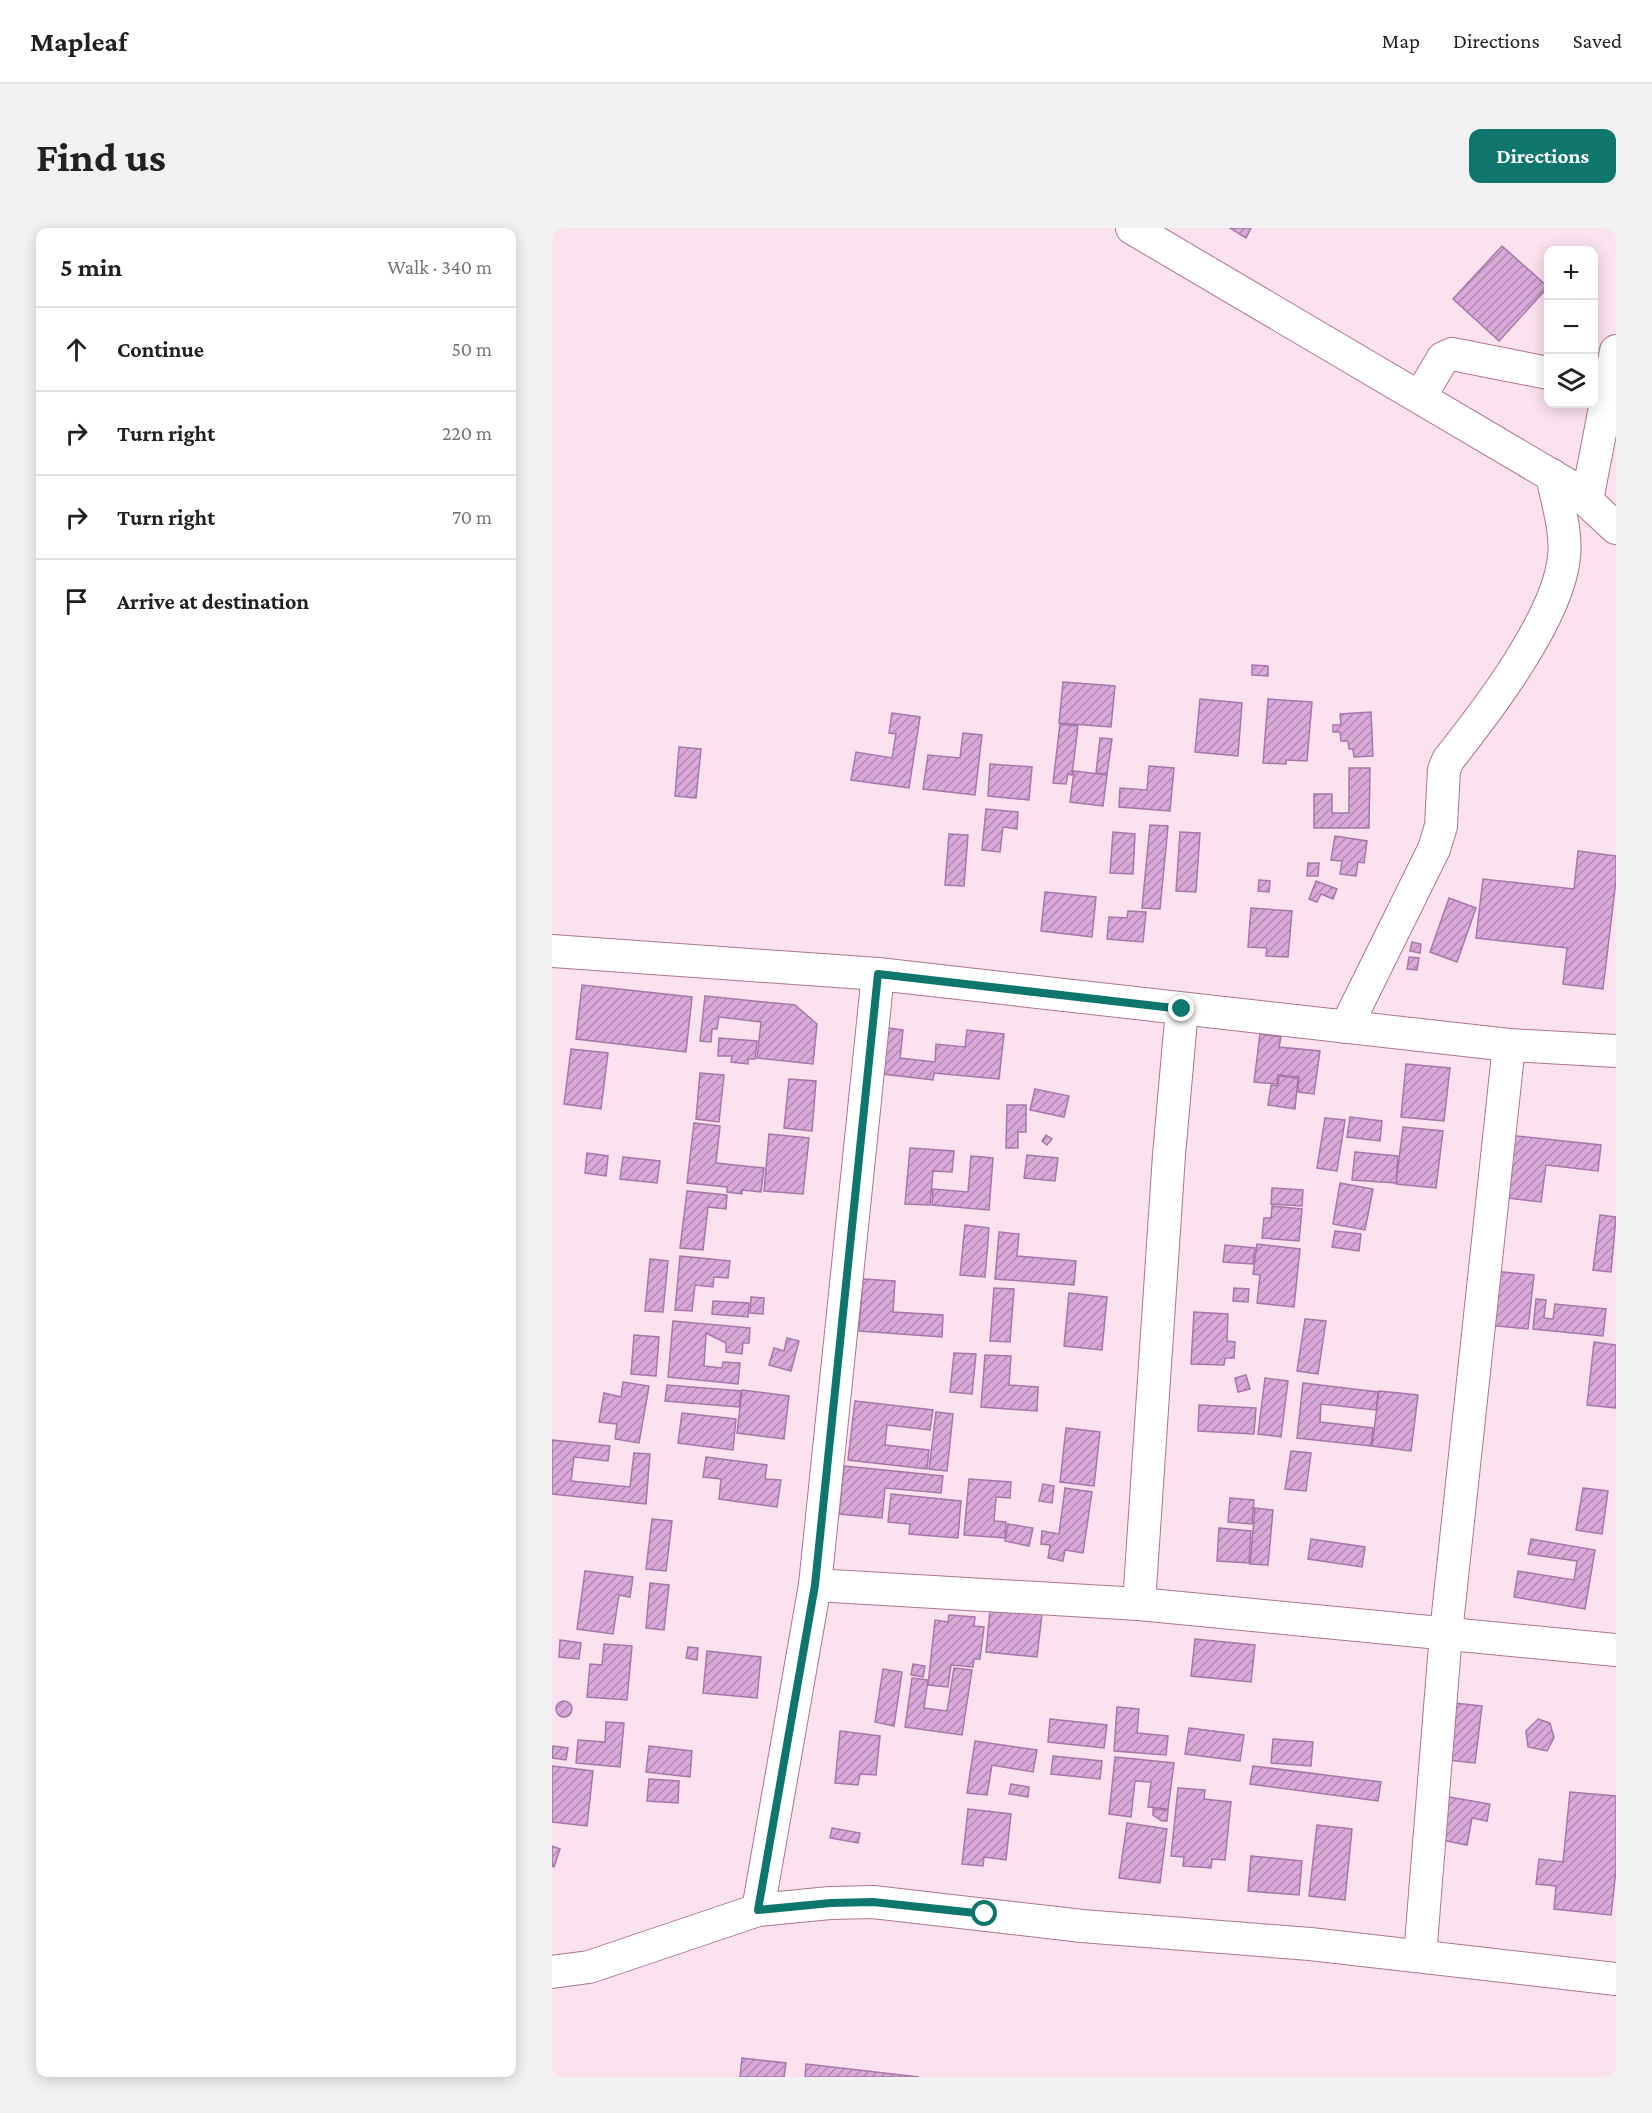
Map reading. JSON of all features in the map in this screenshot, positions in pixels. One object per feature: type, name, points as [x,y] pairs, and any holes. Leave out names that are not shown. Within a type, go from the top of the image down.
[{"type":"street","points":[[1132,228],[1573,488],[1616,528]]},
{"type":"street","points":[[1587,500],[1601,385],[1616,351]]},
{"type":"street","points":[[1420,397],[1443,358],[1452,354],[1544,373]]},
{"type":"street","points":[[1346,1027],[1434,849],[1441,826],[1444,770],[1448,760],[1509,678],[1540,625],[1557,588],[1565,556],[1564,538],[1552,475]]},
{"type":"street","points":[[552,951],[878,974],[1509,1045],[1616,1052]]},
{"type":"street","points":[[758,1910],[815,1585],[878,974]]},
{"type":"street","points":[[1139,1604],[1169,1155],[1182,1009]]},
{"type":"street","points":[[1420,1956],[1446,1633],[1509,1045]]},
{"type":"street","points":[[815,1585],[1139,1604],[1616,1650]]},
{"type":"street","points":[[552,1972],[589,1967],[758,1910],[831,1903],[873,1902],[1082,1926],[1310,1944],[1616,1979]]},
{"type":"building","points":[[1230,228],[1251,228],[1246,238]]},
{"type":"building","points":[[1502,246],[1544,283],[1544,291],[1499,341],[1453,299]]},
{"type":"building","points":[[1252,665],[1268,666],[1268,676],[1252,675]]},
{"type":"building","points":[[1063,682],[1115,686],[1111,727],[1059,723]]},
{"type":"building","points":[[1200,699],[1242,703],[1238,756],[1195,752]]},
{"type":"building","points":[[1268,699],[1312,702],[1307,761],[1286,760],[1286,764],[1263,763]]},
{"type":"building","points":[[1371,712],[1373,756],[1354,757],[1353,749],[1349,749],[1348,741],[1341,741],[1340,732],[1333,732],[1333,725],[1341,725],[1340,714]]},
{"type":"building","points":[[892,713],[920,717],[909,788],[851,780],[856,752],[892,758],[896,734],[889,733]]},
{"type":"building","points":[[1060,724],[1078,726],[1072,775],[1068,774],[1066,784],[1053,783]]},
{"type":"building","points":[[963,733],[982,735],[975,795],[923,789],[928,755],[960,758]]},
{"type":"building","points":[[1100,738],[1112,739],[1107,774],[1096,773]]},
{"type":"building","points":[[679,747],[701,749],[696,798],[675,796]]},
{"type":"building","points":[[990,764],[1032,767],[1029,800],[988,796]]},
{"type":"building","points":[[1149,766],[1174,768],[1170,811],[1119,807],[1120,788],[1147,790]]},
{"type":"building","points":[[1349,768],[1370,768],[1369,828],[1314,828],[1314,794],[1332,794],[1332,813],[1349,813]]},
{"type":"building","points":[[1074,771],[1107,775],[1103,806],[1070,802]]},
{"type":"building","points":[[986,809],[1018,812],[1017,829],[1003,827],[1000,852],[982,850]]},
{"type":"building","points":[[1150,825],[1168,826],[1160,909],[1142,908]]},
{"type":"building","points":[[1113,832],[1135,834],[1133,874],[1110,873]]},
{"type":"building","points":[[1180,832],[1200,833],[1196,892],[1176,891]]},
{"type":"building","points":[[949,834],[968,835],[964,886],[945,885]]},
{"type":"building","points":[[1335,836],[1367,841],[1364,863],[1358,862],[1356,876],[1340,874],[1342,861],[1331,860]]},
{"type":"building","points":[[1578,851],[1616,856],[1616,880],[1603,989],[1563,984],[1567,948],[1476,938],[1483,879],[1574,889]]},
{"type":"building","points":[[1308,863],[1319,863],[1318,876],[1307,876]]},
{"type":"building","points":[[1259,880],[1270,881],[1269,892],[1258,891]]},
{"type":"building","points":[[1316,881],[1337,889],[1333,899],[1321,894],[1317,902],[1309,899]]},
{"type":"building","points":[[1045,892],[1096,897],[1092,937],[1041,931]]},
{"type":"building","points":[[1449,898],[1476,908],[1457,962],[1430,952]]},
{"type":"building","points":[[1251,908],[1292,911],[1288,957],[1266,956],[1267,948],[1248,947]]},
{"type":"building","points":[[1128,911],[1146,912],[1143,942],[1107,939],[1109,917],[1127,918]]},
{"type":"building","points":[[1412,942],[1421,944],[1420,953],[1410,951]]},
{"type":"building","points":[[1409,957],[1419,958],[1417,970],[1407,969]]},
{"type":"building","points":[[582,985],[692,997],[686,1052],[576,1039]]},
{"type":"building","points":[[705,996],[795,1005],[817,1024],[813,1064],[757,1058],[761,1022],[719,1017],[717,1029],[712,1029],[711,1042],[700,1041]]},
{"type":"building","points":[[888,1028],[903,1030],[900,1058],[935,1062],[936,1044],[965,1047],[967,1030],[1004,1034],[999,1079],[934,1073],[933,1080],[883,1074]]},
{"type":"building","points":[[1260,1034],[1281,1037],[1279,1047],[1320,1051],[1314,1094],[1298,1092],[1299,1077],[1278,1075],[1277,1084],[1254,1082]]},
{"type":"building","points":[[719,1038],[757,1041],[755,1059],[748,1059],[748,1064],[731,1062],[732,1056],[718,1056]]},
{"type":"building","points":[[571,1049],[608,1053],[601,1109],[564,1104]]},
{"type":"building","points":[[1406,1064],[1450,1068],[1444,1121],[1401,1117]]},
{"type":"building","points":[[700,1073],[724,1075],[719,1122],[696,1119]]},
{"type":"building","points":[[1279,1076],[1298,1078],[1295,1109],[1268,1105],[1271,1085],[1278,1086]]},
{"type":"building","points":[[789,1079],[816,1081],[812,1131],[784,1128]]},
{"type":"building","points":[[1035,1089],[1069,1096],[1064,1117],[1030,1110]]},
{"type":"building","points":[[1007,1105],[1026,1105],[1026,1132],[1018,1132],[1018,1148],[1006,1148]]},
{"type":"building","points":[[1350,1117],[1382,1121],[1380,1141],[1347,1137]]},
{"type":"building","points":[[1325,1118],[1345,1120],[1337,1171],[1317,1168]]},
{"type":"building","points":[[694,1123],[720,1126],[716,1163],[764,1168],[761,1192],[742,1190],[742,1194],[727,1192],[727,1187],[687,1183]]},
{"type":"building","points":[[1403,1127],[1443,1131],[1436,1188],[1396,1184]]},
{"type":"building","points":[[769,1134],[809,1138],[803,1194],[764,1191]]},
{"type":"building","points":[[1046,1135],[1052,1139],[1047,1145],[1042,1141]]},
{"type":"building","points":[[1507,1135],[1601,1145],[1598,1171],[1546,1165],[1541,1202],[1500,1197]]},
{"type":"building","points":[[910,1148],[954,1151],[952,1172],[933,1171],[930,1205],[905,1204]]},
{"type":"building","points":[[1355,1152],[1398,1156],[1396,1183],[1352,1180]]},
{"type":"building","points":[[587,1153],[608,1156],[606,1176],[585,1173]]},
{"type":"building","points":[[1027,1155],[1058,1158],[1055,1181],[1024,1178]]},
{"type":"building","points":[[971,1156],[993,1158],[989,1210],[932,1205],[933,1189],[968,1192]]},
{"type":"building","points":[[623,1157],[660,1161],[657,1183],[620,1179]]},
{"type":"building","points":[[1340,1183],[1373,1189],[1365,1230],[1333,1224]]},
{"type":"building","points":[[1272,1188],[1303,1190],[1302,1206],[1271,1204]]},
{"type":"building","points":[[687,1191],[727,1195],[726,1209],[708,1207],[703,1250],[680,1248]]},
{"type":"building","points":[[1272,1206],[1302,1209],[1299,1241],[1262,1238],[1264,1218],[1271,1218]]},
{"type":"building","points":[[1600,1215],[1616,1217],[1611,1272],[1593,1270]]},
{"type":"building","points":[[965,1225],[989,1228],[985,1277],[960,1275]]},
{"type":"building","points":[[1335,1231],[1361,1234],[1359,1251],[1332,1247]]},
{"type":"building","points":[[999,1232],[1019,1234],[1017,1256],[1076,1261],[1074,1285],[995,1279]]},
{"type":"building","points":[[1257,1244],[1300,1249],[1294,1307],[1257,1303],[1260,1275],[1253,1274]]},
{"type":"building","points":[[1225,1245],[1255,1248],[1253,1264],[1223,1262]]},
{"type":"building","points":[[680,1256],[730,1261],[728,1278],[714,1277],[713,1287],[695,1285],[692,1311],[675,1310]]},
{"type":"building","points":[[650,1259],[668,1261],[663,1312],[645,1311]]},
{"type":"building","points":[[1493,1271],[1534,1275],[1528,1329],[1488,1325]]},
{"type":"building","points":[[863,1279],[895,1281],[893,1312],[943,1315],[942,1337],[859,1331]]},
{"type":"building","points":[[994,1288],[1014,1289],[1010,1342],[990,1341]]},
{"type":"building","points":[[1234,1288],[1249,1289],[1248,1302],[1233,1301]]},
{"type":"building","points":[[1069,1293],[1107,1297],[1102,1350],[1064,1346]]},
{"type":"building","points":[[751,1297],[764,1298],[763,1314],[750,1313]]},
{"type":"building","points":[[1536,1299],[1546,1300],[1544,1318],[1553,1319],[1555,1304],[1606,1309],[1603,1336],[1533,1329]]},
{"type":"building","points":[[713,1301],[749,1303],[748,1317],[712,1314]]},
{"type":"building","points":[[1194,1312],[1228,1314],[1227,1341],[1235,1342],[1234,1358],[1225,1358],[1224,1365],[1191,1364]]},
{"type":"building","points":[[1305,1319],[1326,1321],[1318,1374],[1297,1371]]},
{"type":"building","points":[[673,1321],[750,1328],[749,1343],[743,1343],[742,1354],[726,1352],[726,1343],[706,1333],[704,1366],[722,1368],[723,1362],[740,1363],[738,1384],[668,1377]]},
{"type":"building","points":[[634,1335],[659,1337],[656,1376],[631,1374]]},
{"type":"building","points":[[787,1338],[799,1341],[791,1371],[769,1365],[774,1348],[784,1351]]},
{"type":"building","points":[[1594,1342],[1616,1345],[1616,1408],[1587,1405]]},
{"type":"building","points":[[954,1353],[976,1354],[972,1394],[950,1392]]},
{"type":"building","points":[[985,1355],[1011,1356],[1009,1385],[1038,1387],[1037,1411],[981,1407]]},
{"type":"building","points":[[1246,1375],[1250,1389],[1238,1392],[1235,1378]]},
{"type":"building","points":[[1265,1378],[1288,1381],[1281,1437],[1258,1434]]},
{"type":"building","points":[[623,1382],[649,1386],[639,1443],[615,1439],[617,1424],[599,1422],[604,1393],[621,1397]]},
{"type":"building","points":[[1303,1383],[1378,1392],[1376,1410],[1321,1404],[1320,1422],[1373,1428],[1371,1446],[1297,1438]]},
{"type":"building","points":[[667,1385],[741,1391],[739,1407],[665,1401]]},
{"type":"building","points":[[742,1390],[789,1396],[784,1439],[737,1433]]},
{"type":"building","points":[[1379,1391],[1418,1395],[1411,1451],[1372,1446]]},
{"type":"building","points":[[855,1401],[933,1410],[930,1430],[887,1425],[885,1445],[929,1450],[927,1469],[848,1460]]},
{"type":"building","points":[[1199,1405],[1256,1408],[1254,1434],[1198,1431]]},
{"type":"building","points":[[936,1412],[953,1414],[947,1471],[929,1469]]},
{"type":"building","points":[[682,1413],[736,1419],[733,1450],[678,1443]]},
{"type":"building","points":[[1066,1428],[1100,1432],[1094,1486],[1060,1482]]},
{"type":"building","points":[[552,1440],[610,1446],[608,1461],[574,1457],[571,1481],[630,1487],[634,1453],[650,1454],[646,1504],[552,1494]]},
{"type":"building","points":[[1291,1451],[1311,1453],[1306,1491],[1285,1489]]},
{"type":"building","points":[[706,1457],[767,1465],[765,1479],[781,1480],[777,1507],[719,1499],[721,1479],[703,1477]]},
{"type":"building","points":[[844,1466],[943,1476],[941,1493],[885,1488],[882,1518],[839,1514]]},
{"type":"building","points":[[969,1479],[1011,1482],[1010,1498],[996,1497],[994,1521],[1006,1522],[1005,1538],[964,1535]]},
{"type":"building","points":[[1043,1484],[1054,1486],[1052,1503],[1039,1501]]},
{"type":"building","points":[[1065,1488],[1092,1492],[1083,1553],[1065,1550],[1063,1561],[1048,1558],[1050,1545],[1041,1544],[1042,1531],[1059,1534]]},
{"type":"building","points":[[1583,1488],[1608,1491],[1602,1534],[1576,1530]]},
{"type":"building","points":[[891,1494],[961,1501],[958,1538],[909,1534],[910,1524],[888,1522]]},
{"type":"building","points":[[1230,1498],[1254,1500],[1252,1524],[1228,1522]]},
{"type":"building","points":[[1255,1508],[1273,1510],[1268,1565],[1250,1564]]},
{"type":"building","points":[[652,1519],[672,1521],[666,1571],[646,1569]]},
{"type":"building","points":[[1008,1524],[1033,1528],[1029,1546],[1005,1541]]},
{"type":"building","points":[[1219,1528],[1251,1531],[1249,1563],[1217,1561]]},
{"type":"building","points":[[1311,1539],[1365,1547],[1362,1567],[1308,1559]]},
{"type":"building","points":[[1531,1539],[1595,1550],[1585,1609],[1514,1597],[1518,1571],[1574,1580],[1577,1561],[1528,1554]]},
{"type":"building","points":[[585,1571],[633,1577],[630,1597],[619,1595],[613,1634],[577,1629]]},
{"type":"building","points":[[650,1583],[669,1585],[664,1630],[646,1628]]},
{"type":"building","points":[[990,1610],[1042,1614],[1037,1657],[986,1652]]},
{"type":"building","points":[[949,1615],[975,1617],[974,1626],[984,1627],[980,1659],[974,1659],[973,1667],[951,1665],[948,1687],[928,1685],[935,1620],[948,1622]]},
{"type":"building","points":[[1195,1639],[1255,1645],[1251,1682],[1191,1676]]},
{"type":"building","points":[[560,1640],[581,1643],[579,1659],[559,1657]]},
{"type":"building","points":[[604,1644],[632,1646],[627,1700],[587,1697],[590,1664],[602,1665]]},
{"type":"building","points":[[688,1647],[698,1648],[697,1660],[686,1658]]},
{"type":"building","points":[[707,1651],[761,1657],[757,1698],[703,1693]]},
{"type":"building","points":[[913,1664],[925,1666],[923,1677],[911,1675]]},
{"type":"building","points":[[954,1668],[972,1670],[962,1735],[905,1727],[912,1678],[928,1680],[924,1708],[947,1711]]},
{"type":"building","points":[[883,1669],[902,1672],[894,1726],[875,1722]]},
{"type":"building","points":[[564,1701],[572,1709],[564,1717],[556,1709]]},
{"type":"building","points":[[1454,1703],[1482,1706],[1475,1763],[1448,1760]]},
{"type":"building","points":[[1117,1707],[1139,1709],[1137,1733],[1168,1736],[1166,1755],[1114,1751]]},
{"type":"building","points":[[1050,1719],[1107,1725],[1104,1748],[1048,1742]]},
{"type":"building","points":[[1538,1719],[1550,1723],[1554,1738],[1547,1751],[1528,1747],[1526,1731]]},
{"type":"building","points":[[606,1722],[624,1723],[620,1767],[576,1763],[578,1740],[605,1742]]},
{"type":"building","points":[[1189,1728],[1244,1735],[1240,1761],[1185,1754]]},
{"type":"building","points":[[840,1731],[880,1736],[876,1775],[860,1774],[858,1785],[835,1783]]},
{"type":"building","points":[[1273,1739],[1313,1742],[1311,1766],[1271,1763]]},
{"type":"building","points":[[975,1741],[1037,1750],[1033,1772],[992,1765],[987,1795],[967,1793]]},
{"type":"building","points":[[553,1746],[568,1748],[566,1760],[552,1758]]},
{"type":"building","points":[[649,1746],[692,1751],[690,1777],[646,1772]]},
{"type":"building","points":[[1053,1756],[1102,1761],[1100,1779],[1051,1774]]},
{"type":"building","points":[[1115,1757],[1174,1763],[1168,1809],[1148,1807],[1151,1782],[1135,1781],[1131,1817],[1109,1814]]},
{"type":"building","points":[[552,1766],[593,1771],[587,1826],[552,1822]]},
{"type":"building","points":[[1253,1766],[1381,1782],[1378,1801],[1250,1784]]},
{"type":"building","points":[[649,1779],[679,1781],[678,1803],[647,1801]]},
{"type":"building","points":[[1011,1784],[1029,1787],[1028,1797],[1009,1794]]},
{"type":"building","points":[[1178,1788],[1205,1790],[1204,1799],[1231,1802],[1225,1860],[1212,1859],[1211,1868],[1183,1866],[1184,1857],[1171,1856]]},
{"type":"building","points":[[1570,1792],[1616,1796],[1616,1870],[1611,1915],[1554,1909],[1556,1886],[1536,1884],[1539,1859],[1563,1862]]},
{"type":"building","points":[[1449,1797],[1490,1804],[1487,1821],[1472,1818],[1467,1845],[1441,1840]]},
{"type":"building","points":[[968,1809],[1011,1814],[1006,1860],[984,1857],[983,1866],[962,1864]]},
{"type":"building","points":[[1153,1809],[1168,1810],[1167,1821],[1162,1821],[1153,1815]]},
{"type":"building","points":[[1127,1823],[1167,1829],[1160,1883],[1119,1878]]},
{"type":"building","points":[[1317,1825],[1352,1829],[1345,1900],[1309,1896]]},
{"type":"building","points":[[832,1828],[860,1833],[858,1843],[830,1838]]},
{"type":"building","points":[[552,1846],[560,1849],[554,1867],[552,1866]]},
{"type":"building","points":[[1251,1856],[1302,1861],[1299,1895],[1248,1891]]},
{"type":"building","points":[[742,2058],[786,2063],[784,2077],[740,2077]]},
{"type":"building","points":[[806,2064],[919,2077],[805,2077]]},
{"type":"route","points":[[985,1914],[873,1902],[831,1903],[758,1910],[815,1585],[878,974],[1182,1009]]}]
